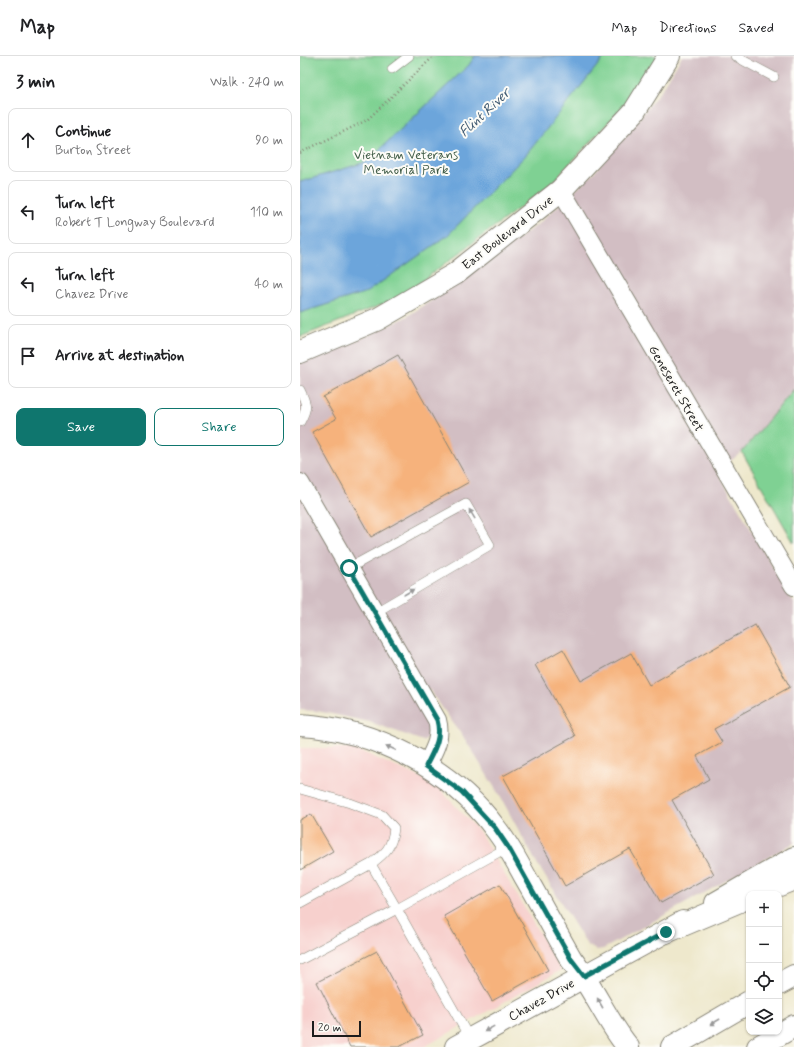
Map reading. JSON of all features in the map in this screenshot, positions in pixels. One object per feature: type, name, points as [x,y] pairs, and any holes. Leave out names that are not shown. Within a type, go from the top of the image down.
[{"type":"main road","name":"East Boulevard Drive","points":[[300,352],[378,319],[455,274],[561,190],[634,112],[670,56]]},
{"type":"main road","points":[[300,725],[334,729],[386,745],[445,778],[478,808],[495,828],[508,847],[571,959],[584,976],[622,1039]]},
{"type":"main road","name":"Chavez Drive","points":[[463,1043],[666,932],[794,858]]},
{"type":"main road","points":[[764,891],[794,879]]},
{"type":"main road","points":[[666,932],[746,898]]},
{"type":"main road","points":[[782,982],[794,976]]},
{"type":"main road","points":[[672,1047],[746,1004]]},
{"type":"main road","points":[[758,1047],[794,1026]]},
{"type":"street","name":"Geneseret Street","points":[[561,190],[794,586]]},
{"type":"street","points":[[300,483],[432,710],[440,730],[439,739],[426,766]]},
{"type":"lane","points":[[392,69],[409,56]]},
{"type":"lane","points":[[735,56],[774,77]]},
{"type":"lane","points":[[300,390],[306,402],[305,413],[300,422]]},
{"type":"lane","points":[[349,568],[466,504],[490,545],[376,612]]},
{"type":"lane","points":[[300,789],[350,803],[382,815],[394,828],[392,843],[379,858],[371,864],[300,903]]},
{"type":"lane","points":[[300,960],[397,909],[508,847]]},
{"type":"lane","points":[[371,864],[397,909],[463,1043]]},
{"type":"path","points":[[300,153],[368,120],[434,56]]},
{"type":"shaded area","points":[[682,56],[794,56],[794,389],[742,452],[717,471],[794,603],[794,843],[616,942],[603,949],[596,950],[587,945],[535,860],[501,798],[468,744],[429,689],[431,730],[428,737],[423,741],[370,722],[317,711],[300,710],[300,363],[330,353],[406,317],[446,291],[537,225],[591,176],[624,138],[664,86]]},
{"type":"shaded area","points":[[300,748],[353,748],[434,783],[479,831],[561,970],[424,1047],[300,1047]]},
{"type":"green space","name":"Vietnam Veterans Memorial Park","points":[[300,56],[664,56],[658,69],[550,185],[401,297],[300,337]]},
{"type":"green space","points":[[794,389],[794,543],[742,452]]},
{"type":"water","name":"Flint River","points":[[475,56],[605,56],[526,155],[447,236],[367,292],[300,313],[300,182],[366,162],[469,65]]},
{"type":"building","points":[[398,355],[469,482],[371,537],[312,432],[336,419],[323,397]]},
{"type":"building","points":[[755,625],[790,687],[714,729],[722,742],[697,756],[709,779],[672,800],[714,874],[661,903],[630,849],[565,886],[503,776],[575,736],[535,665],[563,649],[581,681],[631,653],[649,685]]},
{"type":"building","points":[[311,814],[333,851],[300,870],[300,820]]},
{"type":"building","points":[[500,884],[548,970],[492,1001],[444,916]]},
{"type":"building","points":[[377,951],[423,1035],[399,1047],[350,1047],[317,982]]},
{"type":"route","points":[[349,568],[376,612],[437,720],[440,730],[439,739],[426,766],[445,778],[462,792],[495,828],[508,847],[571,959],[584,976],[666,932]]}]
